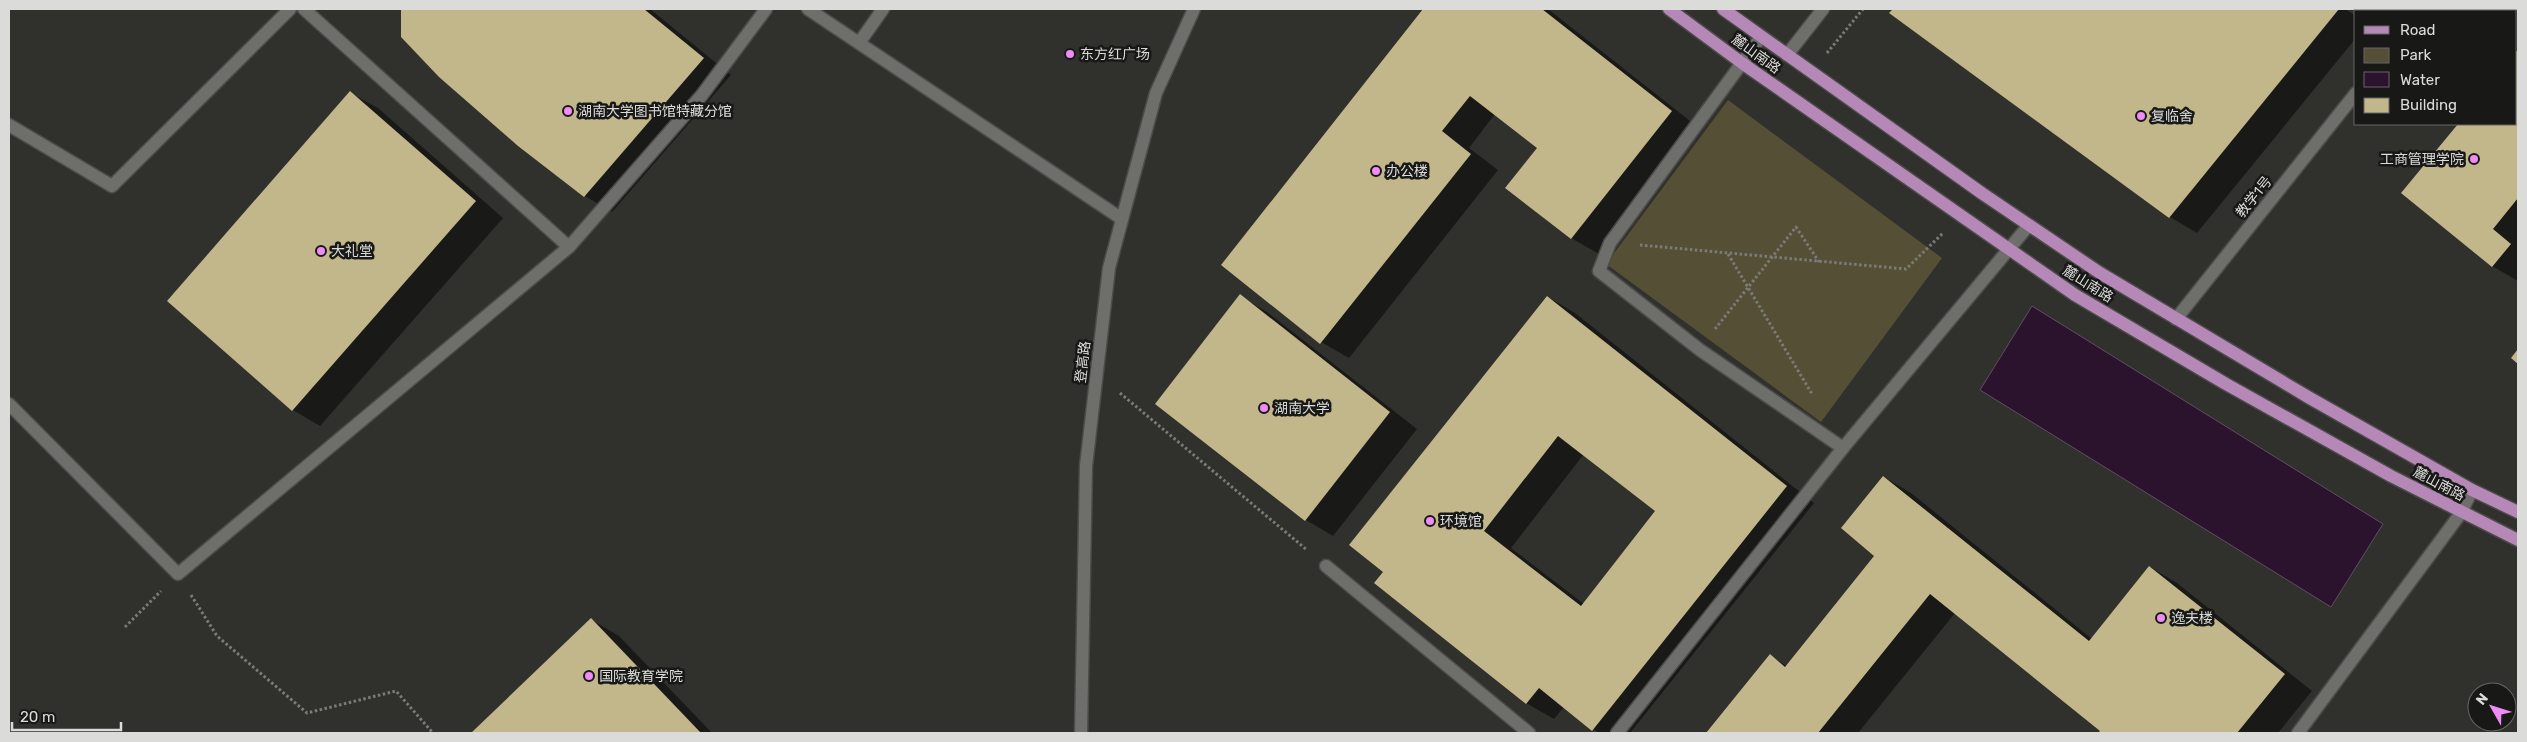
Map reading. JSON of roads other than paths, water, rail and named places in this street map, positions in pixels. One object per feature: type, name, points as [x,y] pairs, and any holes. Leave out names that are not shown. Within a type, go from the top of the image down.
[{"type":"main road","name":"麓山南路","points":[[1669,9],[1742,63],[2075,295],[2209,374],[2461,513],[2518,540]]},
{"type":"main road","name":"麓山南路","points":[[1723,9],[2028,225],[2100,273],[2472,490],[2518,512]]},
{"type":"street","points":[[9,125],[112,186],[290,9]]},
{"type":"street","points":[[304,9],[569,247]]},
{"type":"street","points":[[9,404],[178,574],[569,247],[702,95],[766,9]]},
{"type":"street","points":[[808,9],[1122,220]]},
{"type":"street","points":[[858,43],[883,9]]},
{"type":"street","name":"登高路","points":[[1081,733],[1086,466],[1109,268],[1156,93],[1194,9]]},
{"type":"street","points":[[1787,55],[1823,9]]},
{"type":"street","points":[[1761,37],[1610,242],[1599,271],[1700,350],[1843,448]]},
{"type":"street","name":"教学1号","points":[[2176,319],[2354,96]]},
{"type":"street","points":[[1618,733],[1843,448],[2028,225]]},
{"type":"street","points":[[2298,733],[2461,513],[2472,490]]},
{"type":"street","points":[[1326,566],[1529,733]]},
{"type":"water","points":[[2032,306],[2383,524],[2331,607],[1980,390]]},
{"type":"place","name":"东方红广场","points":[[1070,54]]},
{"type":"place","name":"湖南大学图书馆特藏分馆","points":[[568,111]]},
{"type":"place","name":"复临舍","points":[[2141,116]]},
{"type":"place","name":"工商管理学院","points":[[2474,159]]},
{"type":"place","name":"办公楼","points":[[1376,171]]},
{"type":"place","name":"大礼堂","points":[[321,251]]},
{"type":"place","name":"湖南大学","points":[[1264,408]]},
{"type":"place","name":"环境馆","points":[[1430,521]]},
{"type":"place","name":"逸夫楼","points":[[2161,618]]},
{"type":"place","name":"国际教育学院","points":[[589,676]]}]
